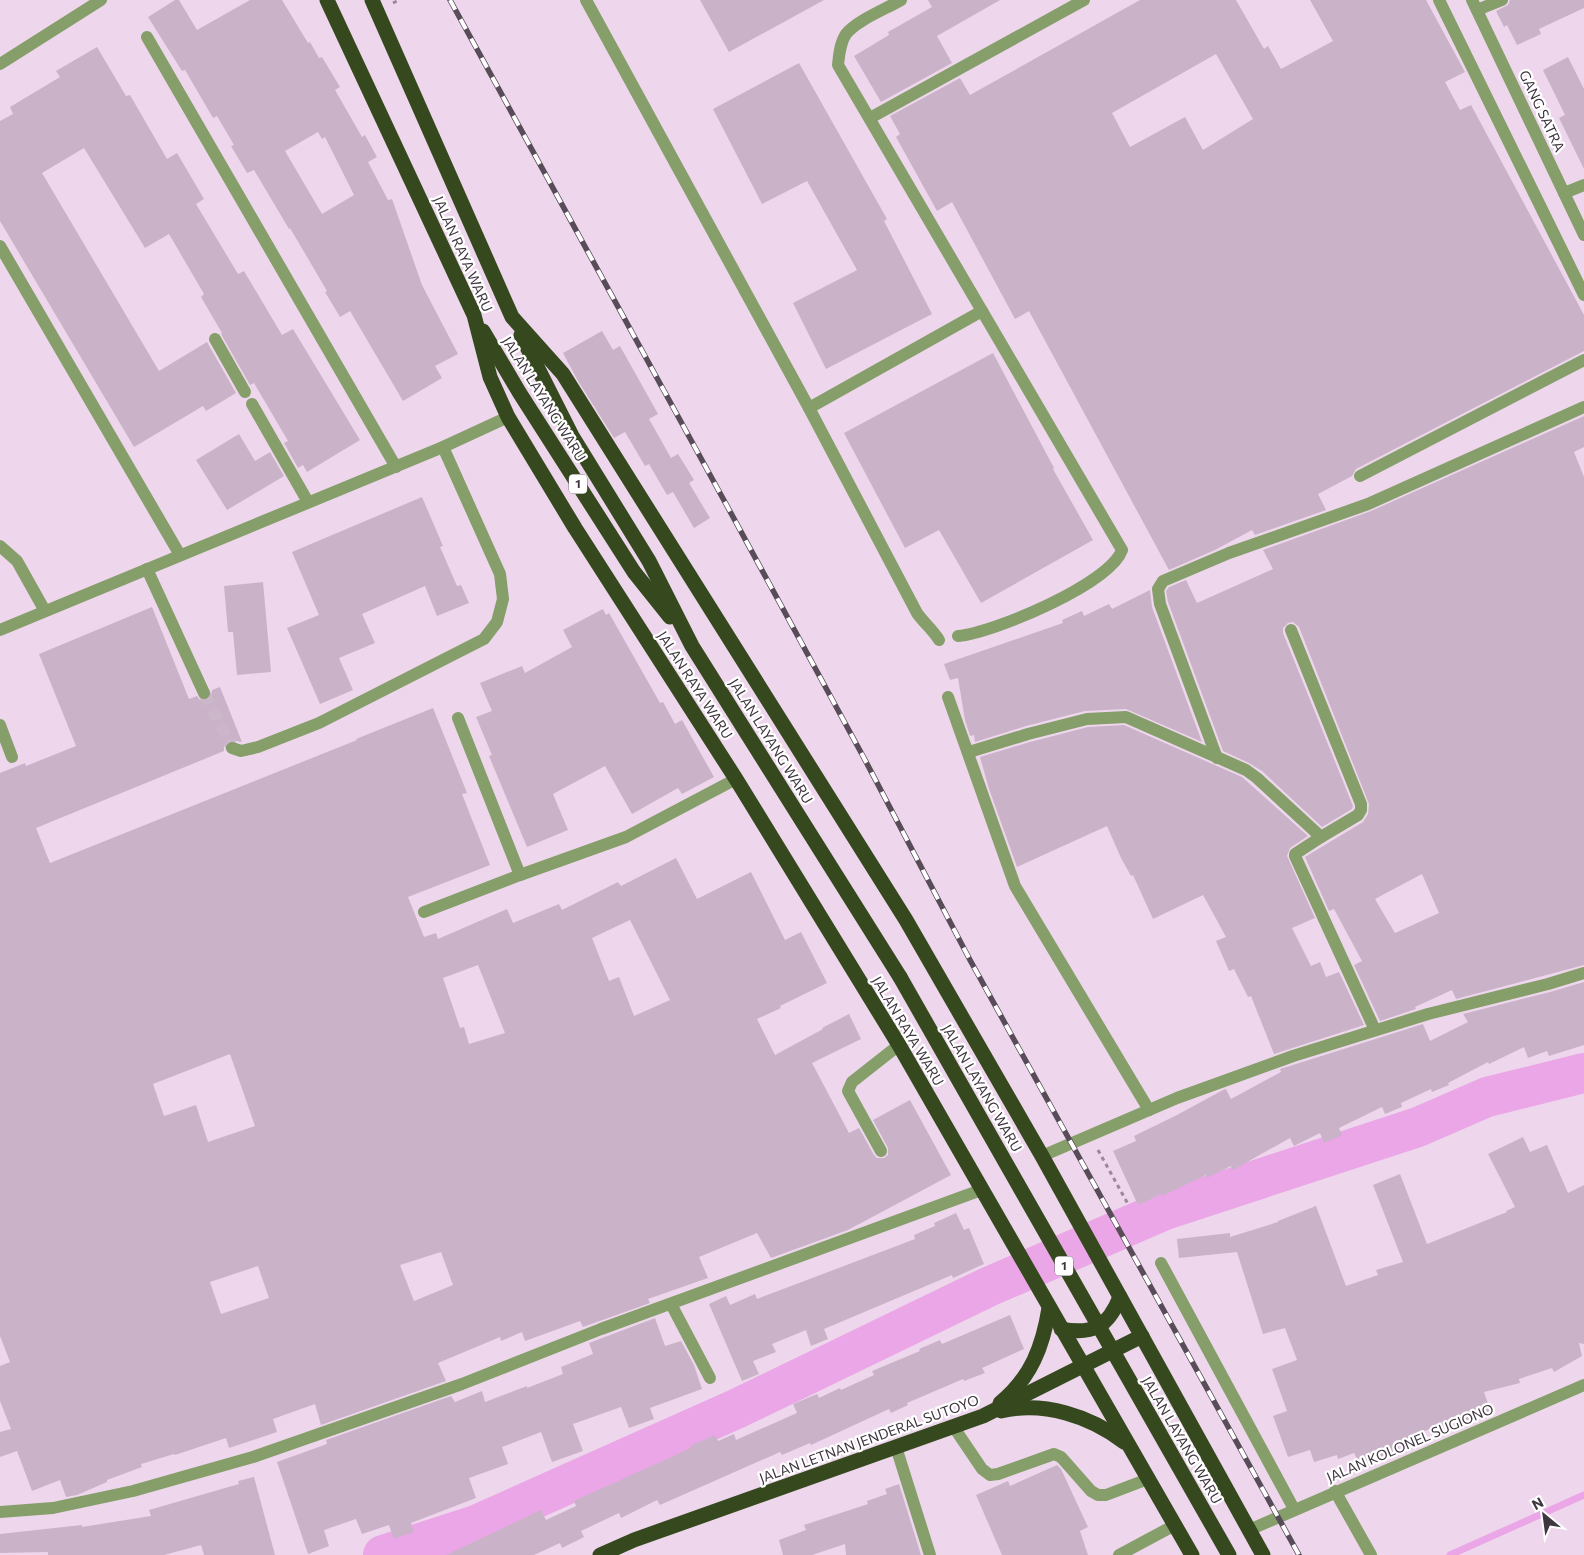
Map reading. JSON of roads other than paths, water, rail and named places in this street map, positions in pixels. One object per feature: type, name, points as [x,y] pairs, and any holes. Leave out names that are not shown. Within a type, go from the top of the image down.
[{"type":"highway","name":"JALAN RAYA WARU","points":[[327,0],[474,315],[490,377],[508,417],[576,528],[736,779],[899,1045],[1192,1555]]},
{"type":"highway","name":"JALAN RAYA WARU","points":[[372,0],[512,317],[563,374],[906,920],[1042,1156],[1263,1555]]},
{"type":"highway","name":"JALAN LAYANG WARU","points":[[474,315],[519,392],[629,564],[692,646]]},
{"type":"highway","name":"JALAN LAYANG WARU","points":[[512,317],[572,436],[649,561],[692,646],[900,977],[1229,1555]]},
{"type":"highway","points":[[1061,1329],[1077,1332],[1092,1330],[1105,1322],[1114,1311],[1120,1296]]},
{"type":"highway","points":[[983,1416],[1004,1399],[1022,1380],[1036,1358],[1045,1334],[1047,1305]]},
{"type":"highway","name":"JALAN LETNAN JENDERAL SUTOYO","points":[[600,1555],[634,1540],[983,1416],[1142,1336]]},
{"type":"highway","points":[[983,1416],[1008,1410],[1034,1408],[1060,1411],[1086,1419],[1109,1430],[1130,1446]]},
{"type":"street","points":[[0,64],[101,0]]},
{"type":"street","points":[[586,0],[809,408],[917,613],[932,628],[939,640]]},
{"type":"street","points":[[901,0],[855,26],[847,34],[842,43],[838,65],[1122,550],[1115,561],[1093,579],[1062,598],[1008,623],[969,635],[958,636]]},
{"type":"street","points":[[870,118],[1084,0]]},
{"type":"street","points":[[1438,0],[1584,295]]},
{"type":"street","points":[[1474,5],[1502,0]]},
{"type":"street","name":"GANG SATRA","points":[[1474,5],[1584,235]]},
{"type":"street","points":[[147,37],[396,467]]},
{"type":"street","points":[[1564,193],[1584,185]]},
{"type":"street","points":[[0,246],[180,555]]},
{"type":"street","points":[[809,408],[982,312]]},
{"type":"street","points":[[215,339],[245,392]]},
{"type":"street","points":[[1360,476],[1584,360]]},
{"type":"street","points":[[252,404],[308,502]]},
{"type":"street","points":[[1217,758],[1160,604],[1158,589],[1163,581],[1238,550],[1368,504],[1584,407]]},
{"type":"street","points":[[0,630],[396,467],[508,417]]},
{"type":"street","points":[[232,748],[241,751],[258,747],[319,723],[484,640],[497,622],[504,599],[500,574],[443,447]]},
{"type":"street","points":[[0,546],[17,561],[45,611]]},
{"type":"street","points":[[146,569],[204,693]]},
{"type":"street","points":[[1290,630],[1361,804],[1361,810],[1358,815],[1321,837],[1295,854],[1295,856],[1376,1030]]},
{"type":"street","points":[[948,697],[1015,886],[1149,1110]]},
{"type":"street","points":[[969,752],[1087,719],[1126,717],[1246,770],[1321,837]]},
{"type":"street","points":[[458,718],[520,875]]},
{"type":"street","points":[[0,725],[12,757]]},
{"type":"street","points":[[424,912],[626,837],[736,779]]},
{"type":"street","points":[[1042,1156],[1149,1110],[1293,1056],[1428,1014],[1584,973]]},
{"type":"street","points":[[881,1151],[848,1091],[852,1082],[899,1045]]},
{"type":"street","points":[[0,1512],[53,1508],[133,1491],[253,1457],[462,1384],[601,1329],[981,1190]]},
{"type":"street","points":[[1161,1263],[1294,1509]]},
{"type":"street","points":[[671,1304],[710,1378]]},
{"type":"street","name":"JALAN KOLONEL SUGIONO","points":[[1249,1530],[1335,1491],[1584,1385]]},
{"type":"street","points":[[953,1426],[982,1469],[990,1475],[998,1474],[1054,1454],[1061,1457],[1091,1491],[1098,1495],[1106,1495],[1148,1479]]},
{"type":"street","points":[[896,1447],[930,1555]]},
{"type":"street","points":[[1335,1491],[1371,1555]]},
{"type":"street","points":[[1119,1555],[1175,1526]]},
{"type":"waterway","points":[[383,1555],[476,1525],[736,1409],[988,1287],[1165,1210],[1418,1127],[1487,1097],[1584,1073]]},
{"type":"waterway","points":[[1450,1555],[1584,1495]]},
{"type":"tunnel","points":[[204,693],[232,748]]},
{"type":"railway","points":[[450,0],[864,758],[970,960],[1299,1555]]}]
